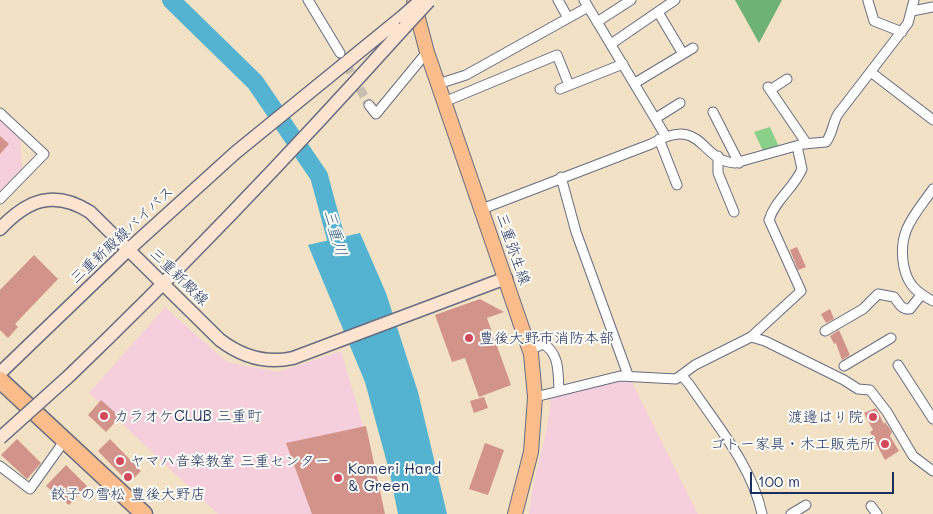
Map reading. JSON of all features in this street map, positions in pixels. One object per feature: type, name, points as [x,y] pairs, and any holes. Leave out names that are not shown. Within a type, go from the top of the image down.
[{"type":"highway","points":[[0,380],[144,514]]},
{"type":"main road","name":"三重弥生線","points":[[414,0],[427,52],[530,350],[535,397],[531,452],[515,514]]},
{"type":"main road","points":[[0,438],[69,376],[164,285],[316,126],[403,22],[427,0]]},
{"type":"main road","name":"三重新殿線バイパス","points":[[0,373],[128,250],[235,153],[403,22]]},
{"type":"main road","name":"三重新殿線","points":[[0,228],[15,213],[40,200],[65,201],[90,212],[222,342],[253,357],[267,360],[286,360],[506,278]]},
{"type":"street","points":[[308,0],[340,53]]},
{"type":"street","points":[[558,0],[568,18]]},
{"type":"street","points":[[597,22],[631,0]]},
{"type":"street","points":[[611,44],[675,0]]},
{"type":"street","points":[[482,209],[662,137],[683,133],[692,136],[727,162],[739,163],[797,146],[826,142],[833,133],[834,122],[838,114],[872,73],[902,32],[912,11],[914,0]]},
{"type":"street","points":[[868,1],[874,22],[902,32]]},
{"type":"street","points":[[438,84],[466,75],[568,18],[586,4],[656,118],[677,185]]},
{"type":"street","points":[[912,11],[933,7]]},
{"type":"street","points":[[658,12],[683,54]]},
{"type":"street","points":[[635,83],[693,48]]},
{"type":"street","points":[[369,105],[376,114],[427,52]]},
{"type":"street","points":[[444,102],[557,55],[569,85]]},
{"type":"street","points":[[560,89],[623,64]]},
{"type":"street","points":[[872,73],[933,120]]},
{"type":"street","points":[[787,79],[769,88],[808,144]]},
{"type":"street","points":[[656,118],[680,103]]},
{"type":"street","points":[[0,112],[44,154],[0,199]]},
{"type":"street","points":[[713,112],[739,163]]},
{"type":"street","points":[[535,397],[628,375],[676,379],[695,366],[751,337],[801,291],[768,220],[772,211],[802,169],[797,146]]},
{"type":"street","points":[[718,156],[718,173],[734,212]]},
{"type":"street","points":[[561,177],[576,232],[628,375]]},
{"type":"street","points":[[933,189],[906,227],[901,241],[907,278],[912,287],[921,295],[933,300]]},
{"type":"street","points":[[825,330],[863,309],[878,294],[894,297],[901,307],[906,309],[910,308],[921,295]]},
{"type":"street","points":[[751,337],[765,341],[844,380],[858,389],[870,390],[887,412],[913,456],[933,471]]},
{"type":"street","points":[[844,366],[891,338]]},
{"type":"street","points":[[530,350],[543,344],[548,347],[558,363],[559,391]]},
{"type":"street","points":[[898,365],[933,419]]},
{"type":"street","points":[[682,376],[747,472],[762,514]]},
{"type":"street","points":[[0,466],[30,489],[64,440]]},
{"type":"street","points":[[791,514],[806,505]]},
{"type":"shaded area","points":[[0,120],[20,139],[22,168],[0,191]]},
{"type":"shaded area","points":[[165,307],[227,362],[278,372],[341,351],[375,466],[384,514],[218,514],[89,393]]},
{"type":"shaded area","points":[[631,380],[698,514],[529,514],[533,487],[547,428],[551,398],[603,384]]},
{"type":"green space","points":[[735,0],[782,0],[759,43]]},
{"type":"green space","points":[[770,127],[779,147],[763,151],[754,132]]},
{"type":"water","points":[[360,233],[386,293],[418,392],[447,514],[398,514],[390,474],[365,382],[308,245]]},
{"type":"building","points":[[0,136],[9,144],[0,154]]},
{"type":"building","points":[[797,247],[806,267],[798,270],[790,250]]},
{"type":"building","points":[[34,255],[58,279],[15,324],[18,327],[8,338],[0,330],[0,290]]},
{"type":"building","name":"豊後大野市消防本部","points":[[480,299],[504,312],[487,318],[511,385],[479,397],[465,358],[452,362],[435,315]]},
{"type":"building","points":[[830,309],[834,319],[826,323],[821,314]]},
{"type":"building","points":[[839,330],[850,355],[842,360],[836,343],[834,344],[830,336]]},
{"type":"building","points":[[484,397],[488,408],[474,413],[470,401]]},
{"type":"building","name":"カラオケCLUB 三重町","points":[[101,400],[120,417],[106,432],[88,415]]},
{"type":"building","name":"ゴトー家具・木工販売所","points":[[876,408],[884,424],[885,422],[892,432],[890,436],[899,451],[885,460],[870,432],[873,430],[864,413]]},
{"type":"building","name":"Komeri Hard & Green","points":[[366,426],[385,514],[312,514],[286,443]]},
{"type":"building","points":[[17,439],[41,463],[27,479],[1,455]]},
{"type":"building","name":"ヤマハ音楽教室 三重センター","points":[[110,439],[141,471],[129,483],[98,451]]},
{"type":"building","points":[[485,443],[504,450],[488,495],[469,489]]},
{"type":"building","points":[[66,465],[87,486],[69,505],[46,486]]},
{"type":"waterway","name":"三重川","points":[[171,0],[255,82],[319,176],[342,261]]},
{"type":"tunnel","points":[[340,53],[369,105]]},
{"type":"place","name":"豊後大野市消防本部","points":[[469,338]]},
{"type":"place","name":"カラオケCLUB 三重町","points":[[104,416]]},
{"type":"place","name":"渡邊はり院","points":[[873,417]]},
{"type":"place","name":"ゴトー家具・木工販売所","points":[[885,444]]},
{"type":"place","name":"ヤマハ音楽教室 三重センター","points":[[120,461]]},
{"type":"place","name":"餃子の雪松 豊後大野店","points":[[128,477]]},
{"type":"place","name":"Komeri Hard & Green","points":[[338,478]]}]
